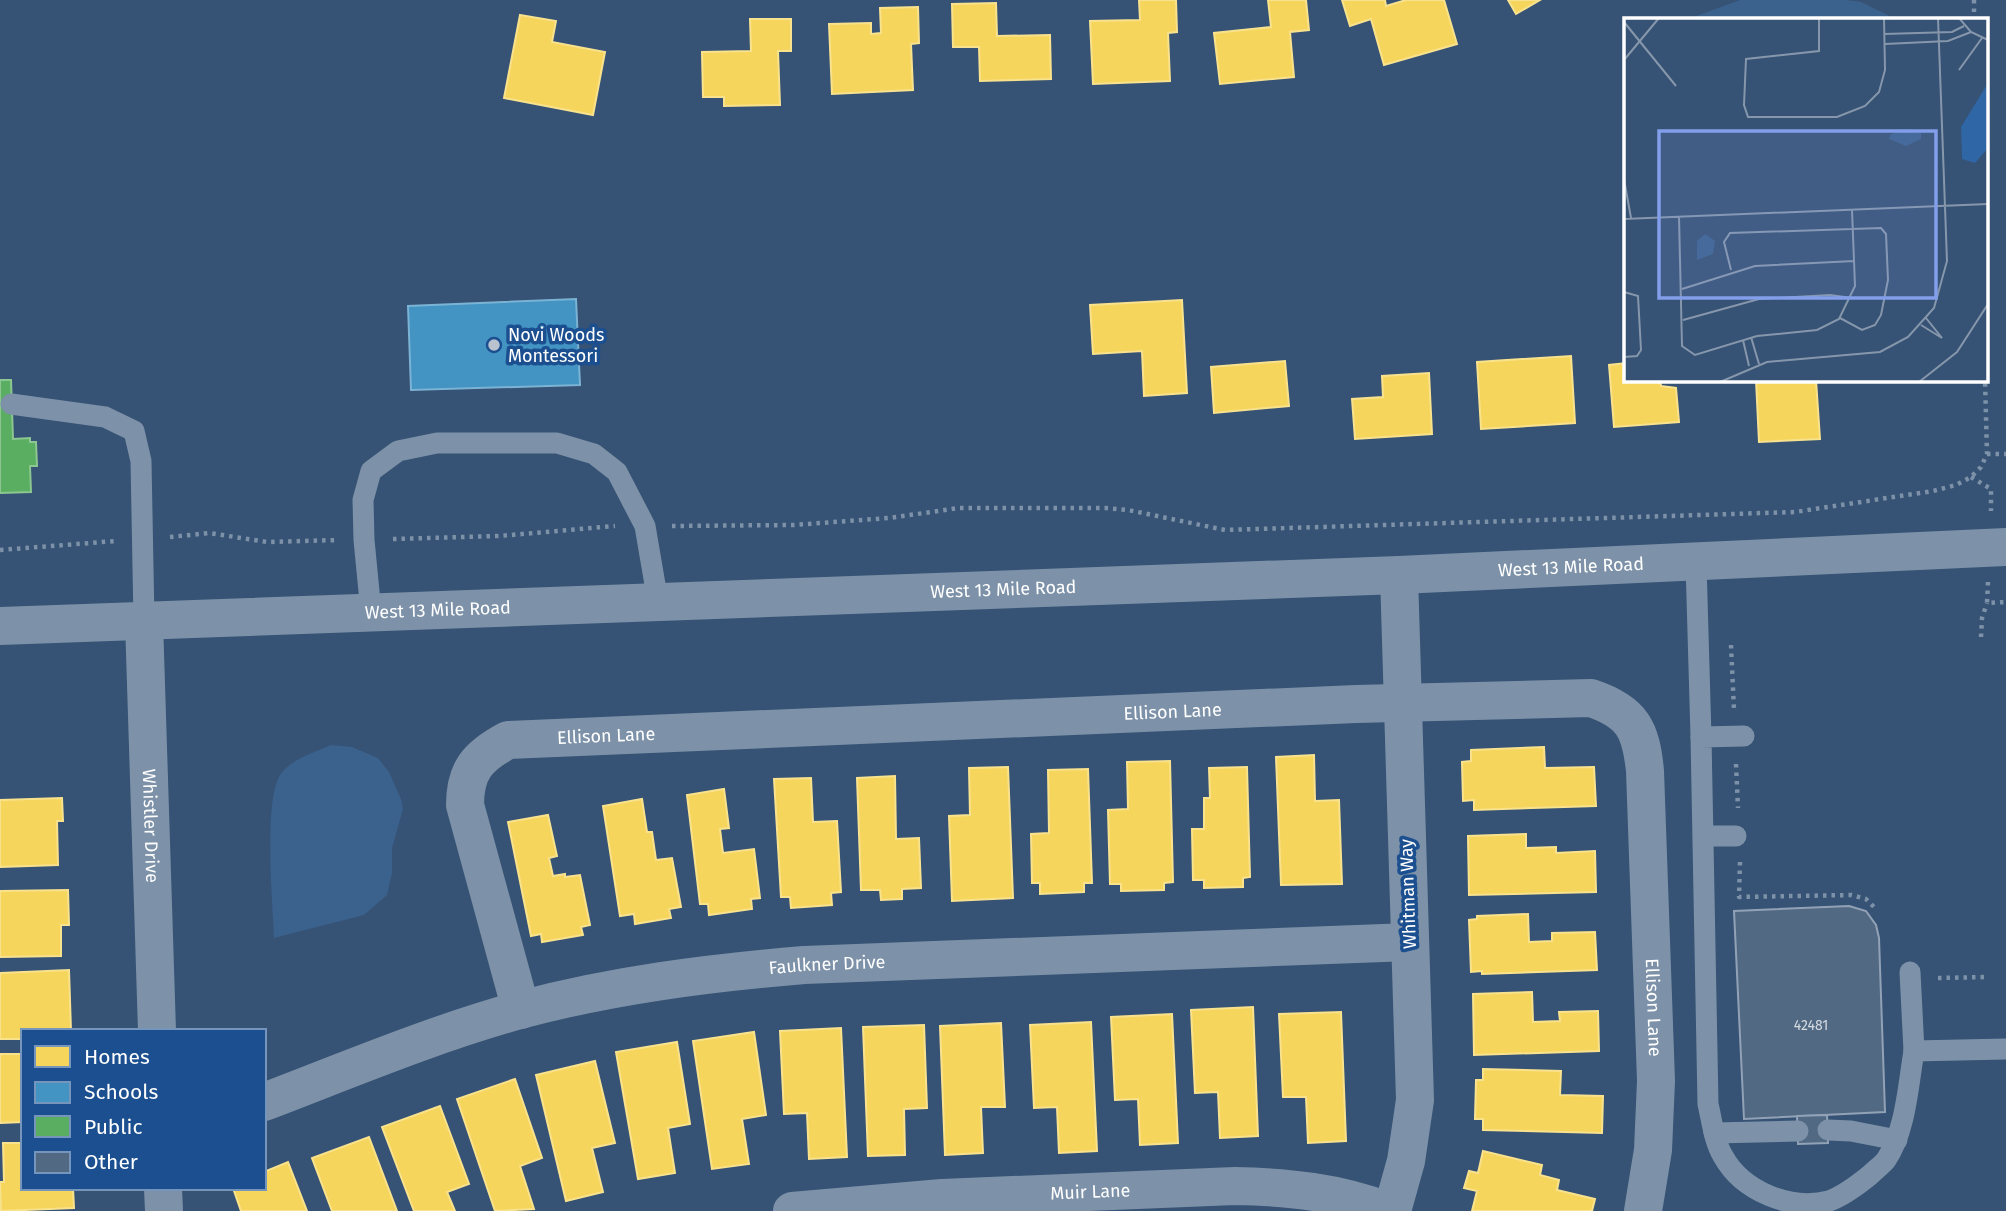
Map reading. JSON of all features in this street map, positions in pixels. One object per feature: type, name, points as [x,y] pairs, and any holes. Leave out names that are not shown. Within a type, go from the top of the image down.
[{"type":"street","name":"West 13 Mile Road","points":[[0,626],[1399,575],[2006,547]]},
{"type":"street","name":"Whitman Way","points":[[1392,1211],[1406,1161],[1415,1100],[1399,575]]},
{"type":"street","name":"Whistler Drive","points":[[144,621],[157,1029]]},
{"type":"street","name":"Ellison Lane","points":[[521,1010],[465,805],[470,772],[480,758],[508,740],[1402,703],[1591,698],[1616,708],[1636,728],[1642,744],[1645,771],[1656,1081],[1653,1150],[1643,1211]]},
{"type":"street","name":"Faulkner Drive","points":[[266,1101],[434,1038],[521,1010],[689,976],[804,964],[1410,942]]},
{"type":"street","name":"Muir Lane","points":[[792,1211],[942,1198],[1235,1186],[1281,1187],[1323,1193],[1387,1211]]},
{"type":"street","points":[[163,1190],[164,1211]]},
{"type":"lane","points":[[11,404],[105,417],[134,432],[141,461],[144,621]]},
{"type":"lane","points":[[371,612],[363,500],[371,471],[398,451],[437,443],[557,443],[594,454],[617,472],[645,526],[658,602]]},
{"type":"lane","points":[[1696,563],[1709,1104],[1714,1133],[1722,1156],[1740,1178],[1769,1197],[1796,1203],[1830,1200],[1861,1183],[1884,1162],[1897,1140],[1914,1051],[1910,976]]},
{"type":"lane","points":[[1701,737],[1739,736]]},
{"type":"lane","points":[[1704,836],[1737,826]]},
{"type":"lane","points":[[1914,1051],[2006,1049]]},
{"type":"lane","points":[[1828,1130],[1851,1131],[1897,1140]]},
{"type":"lane","points":[[1714,1133],[1798,1131]]},
{"type":"path","points":[[1974,0],[1974,18]]},
{"type":"path","points":[[0,550],[209,533],[267,542],[499,536],[615,526],[793,525],[888,518],[959,508],[1070,506],[1128,510],[1225,530],[1795,512],[1870,502],[1956,485],[1971,477],[1981,467],[1987,454],[1984,382]]},
{"type":"path","points":[[1987,454],[2006,454]]},
{"type":"path","points":[[1982,637],[1982,618],[1987,603]]},
{"type":"path","points":[[1731,645],[1739,736],[1737,826]]},
{"type":"path","points":[[1740,860],[1739,897],[1852,895],[1874,906]]},
{"type":"path","points":[[1910,976],[1989,977]]},
{"type":"water","points":[[1740,0],[1847,0],[1861,2],[1894,18],[1691,18]]},
{"type":"water","points":[[331,745],[352,747],[378,758],[389,772],[401,799],[403,809],[392,848],[392,873],[387,895],[364,915],[274,938],[271,825],[277,783],[283,771],[293,762]]},
{"type":"building: Homes","points":[[1139,0],[1176,0],[1177,32],[1168,33],[1170,81],[1093,84],[1090,21],[1140,20]]},
{"type":"building: Homes","points":[[1268,0],[1306,0],[1309,30],[1290,32],[1294,77],[1220,84],[1214,33],[1271,27]]},
{"type":"building: Homes","points":[[1342,0],[1385,0],[1386,6],[1406,0],[1444,0],[1457,44],[1384,65],[1371,19],[1350,26]]},
{"type":"building: Homes","points":[[1508,0],[1540,0],[1516,14]]},
{"type":"building: Homes","points":[[996,3],[997,36],[1050,35],[1051,79],[980,81],[979,47],[953,47],[952,4]]},
{"type":"building: Homes","points":[[918,7],[919,43],[911,44],[913,90],[832,94],[829,24],[871,23],[871,34],[881,33],[880,8]]},
{"type":"building: Homes","points":[[520,15],[556,21],[552,42],[605,52],[593,115],[504,98]]},
{"type":"building: Homes","points":[[750,19],[791,19],[791,51],[778,51],[780,105],[724,106],[724,97],[703,97],[702,52],[751,51]]},
{"type":"building: Homes","points":[[1182,300],[1187,393],[1144,396],[1142,351],[1093,354],[1090,305]]},
{"type":"building: Homes","points":[[1571,356],[1575,423],[1481,429],[1477,362]]},
{"type":"building: Homes","points":[[1285,361],[1289,406],[1214,413],[1211,367]]},
{"type":"building: Homes","points":[[1624,363],[1624,382],[1660,382],[1661,386],[1676,388],[1679,422],[1614,427],[1609,365]]},
{"type":"building: Homes","points":[[1429,373],[1432,434],[1355,439],[1352,399],[1383,397],[1382,376]]},
{"type":"building: Homes","points":[[1756,382],[1816,382],[1820,439],[1759,442]]},
{"type":"building: Homes","points":[[1544,747],[1545,768],[1594,767],[1596,806],[1474,810],[1474,800],[1463,801],[1462,762],[1471,761],[1471,750]]},
{"type":"building: Homes","points":[[1314,755],[1315,801],[1339,800],[1342,884],[1281,885],[1276,757]]},
{"type":"building: Homes","points":[[1170,761],[1173,882],[1164,883],[1164,890],[1121,891],[1121,884],[1110,884],[1108,810],[1128,809],[1127,762]]},
{"type":"building: Homes","points":[[1008,767],[1013,898],[952,901],[949,816],[970,815],[969,768]]},
{"type":"building: Homes","points":[[1247,767],[1250,877],[1243,878],[1243,887],[1204,888],[1204,880],[1193,880],[1192,829],[1204,829],[1204,798],[1210,798],[1209,768]]},
{"type":"building: Homes","points":[[1088,769],[1092,883],[1084,883],[1084,892],[1040,894],[1040,883],[1032,883],[1031,834],[1049,833],[1048,770]]},
{"type":"building: Homes","points":[[895,776],[896,839],[919,838],[921,888],[902,889],[902,899],[881,900],[880,890],[861,890],[857,778]]},
{"type":"building: Homes","points":[[811,778],[813,822],[837,821],[841,892],[831,893],[832,905],[791,908],[790,897],[781,897],[774,779]]},
{"type":"building: Homes","points":[[724,789],[729,828],[720,829],[723,853],[754,849],[760,898],[751,899],[752,909],[709,915],[708,904],[700,904],[687,795]]},
{"type":"building: Homes","points":[[62,798],[63,821],[57,821],[58,865],[0,867],[0,800]]},
{"type":"building: Homes","points":[[642,799],[647,832],[652,832],[656,860],[672,858],[681,907],[669,909],[671,918],[635,924],[634,914],[620,916],[603,806]]},
{"type":"building: Homes","points":[[548,815],[557,856],[549,858],[553,876],[580,875],[590,925],[581,927],[583,935],[542,942],[541,934],[531,936],[508,822]]},
{"type":"building: Homes","points":[[1526,834],[1526,848],[1556,847],[1556,853],[1595,851],[1596,892],[1469,895],[1468,836]]},
{"type":"building: Homes","points":[[68,890],[69,925],[61,925],[61,956],[0,957],[0,891]]},
{"type":"building: Homes","points":[[1528,914],[1529,942],[1552,941],[1552,933],[1595,932],[1597,970],[1482,974],[1482,971],[1471,972],[1469,920],[1477,919],[1477,916]]},
{"type":"building: Homes","points":[[69,970],[71,1029],[21,1029],[21,1039],[0,1039],[0,973]]},
{"type":"building: Homes","points":[[1532,992],[1533,1022],[1560,1021],[1559,1012],[1598,1011],[1599,1051],[1474,1055],[1473,994]]},
{"type":"building: Homes","points":[[1253,1007],[1258,1136],[1220,1138],[1218,1092],[1195,1093],[1191,1010]]},
{"type":"building: Homes","points":[[1341,1012],[1346,1141],[1308,1143],[1306,1097],[1283,1097],[1279,1014]]},
{"type":"building: Homes","points":[[1172,1014],[1178,1143],[1140,1145],[1138,1099],[1115,1100],[1111,1017]]},
{"type":"building: Homes","points":[[1091,1022],[1097,1151],[1059,1153],[1057,1107],[1034,1108],[1030,1025]]},
{"type":"building: Homes","points":[[1001,1023],[1005,1107],[981,1107],[983,1153],[945,1155],[940,1026]]},
{"type":"building: Homes","points":[[924,1025],[927,1108],[904,1109],[905,1155],[868,1156],[863,1027]]},
{"type":"building: Homes","points":[[841,1028],[847,1157],[809,1159],[807,1113],[784,1114],[780,1031]]},
{"type":"building: Homes","points":[[754,1032],[766,1115],[742,1119],[749,1164],[712,1169],[693,1041]]},
{"type":"building: Homes","points":[[677,1042],[690,1124],[668,1128],[675,1173],[638,1179],[616,1052]]},
{"type":"building: Homes","points":[[0,1054],[21,1054],[21,1122],[0,1123]]},
{"type":"building: Homes","points":[[595,1061],[615,1143],[592,1148],[603,1192],[566,1201],[536,1075]]},
{"type":"building: Homes","points":[[1483,1069],[1561,1071],[1560,1095],[1603,1096],[1602,1133],[1483,1130],[1483,1119],[1475,1119],[1476,1080],[1483,1080]]},
{"type":"building: Homes","points":[[515,1079],[542,1158],[520,1166],[534,1209],[495,1211],[457,1099]]},
{"type":"building: Homes","points":[[440,1106],[469,1184],[447,1192],[455,1211],[414,1211],[382,1127]]},
{"type":"building: Homes","points":[[369,1137],[397,1211],[332,1211],[312,1158]]},
{"type":"building: Homes","points":[[3,1143],[21,1143],[21,1190],[73,1190],[74,1208],[1,1211],[0,1182],[4,1182]]},
{"type":"building: Homes","points":[[1483,1151],[1542,1165],[1540,1175],[1559,1180],[1557,1190],[1595,1199],[1592,1211],[1472,1211],[1477,1191],[1464,1188],[1469,1171],[1478,1173]]},
{"type":"building: Homes","points":[[288,1162],[307,1211],[241,1211],[234,1190],[266,1190],[266,1171]]},
{"type":"building: Schools","name":"Novi Woods Montessori","points":[[576,299],[580,385],[411,390],[408,306]]},
{"type":"building: Public","points":[[0,380],[11,380],[13,439],[30,438],[30,442],[36,442],[37,466],[30,466],[31,492],[0,493]]},
{"type":"building: Other","points":[[1849,906],[1866,911],[1876,925],[1879,938],[1885,1112],[1744,1119],[1734,911]]},
{"type":"building: Other","points":[[1827,1115],[1828,1143],[1798,1144],[1797,1116]]},
{"type":"place","name":"Novi Woods Montessori","points":[[494,345]]}]
